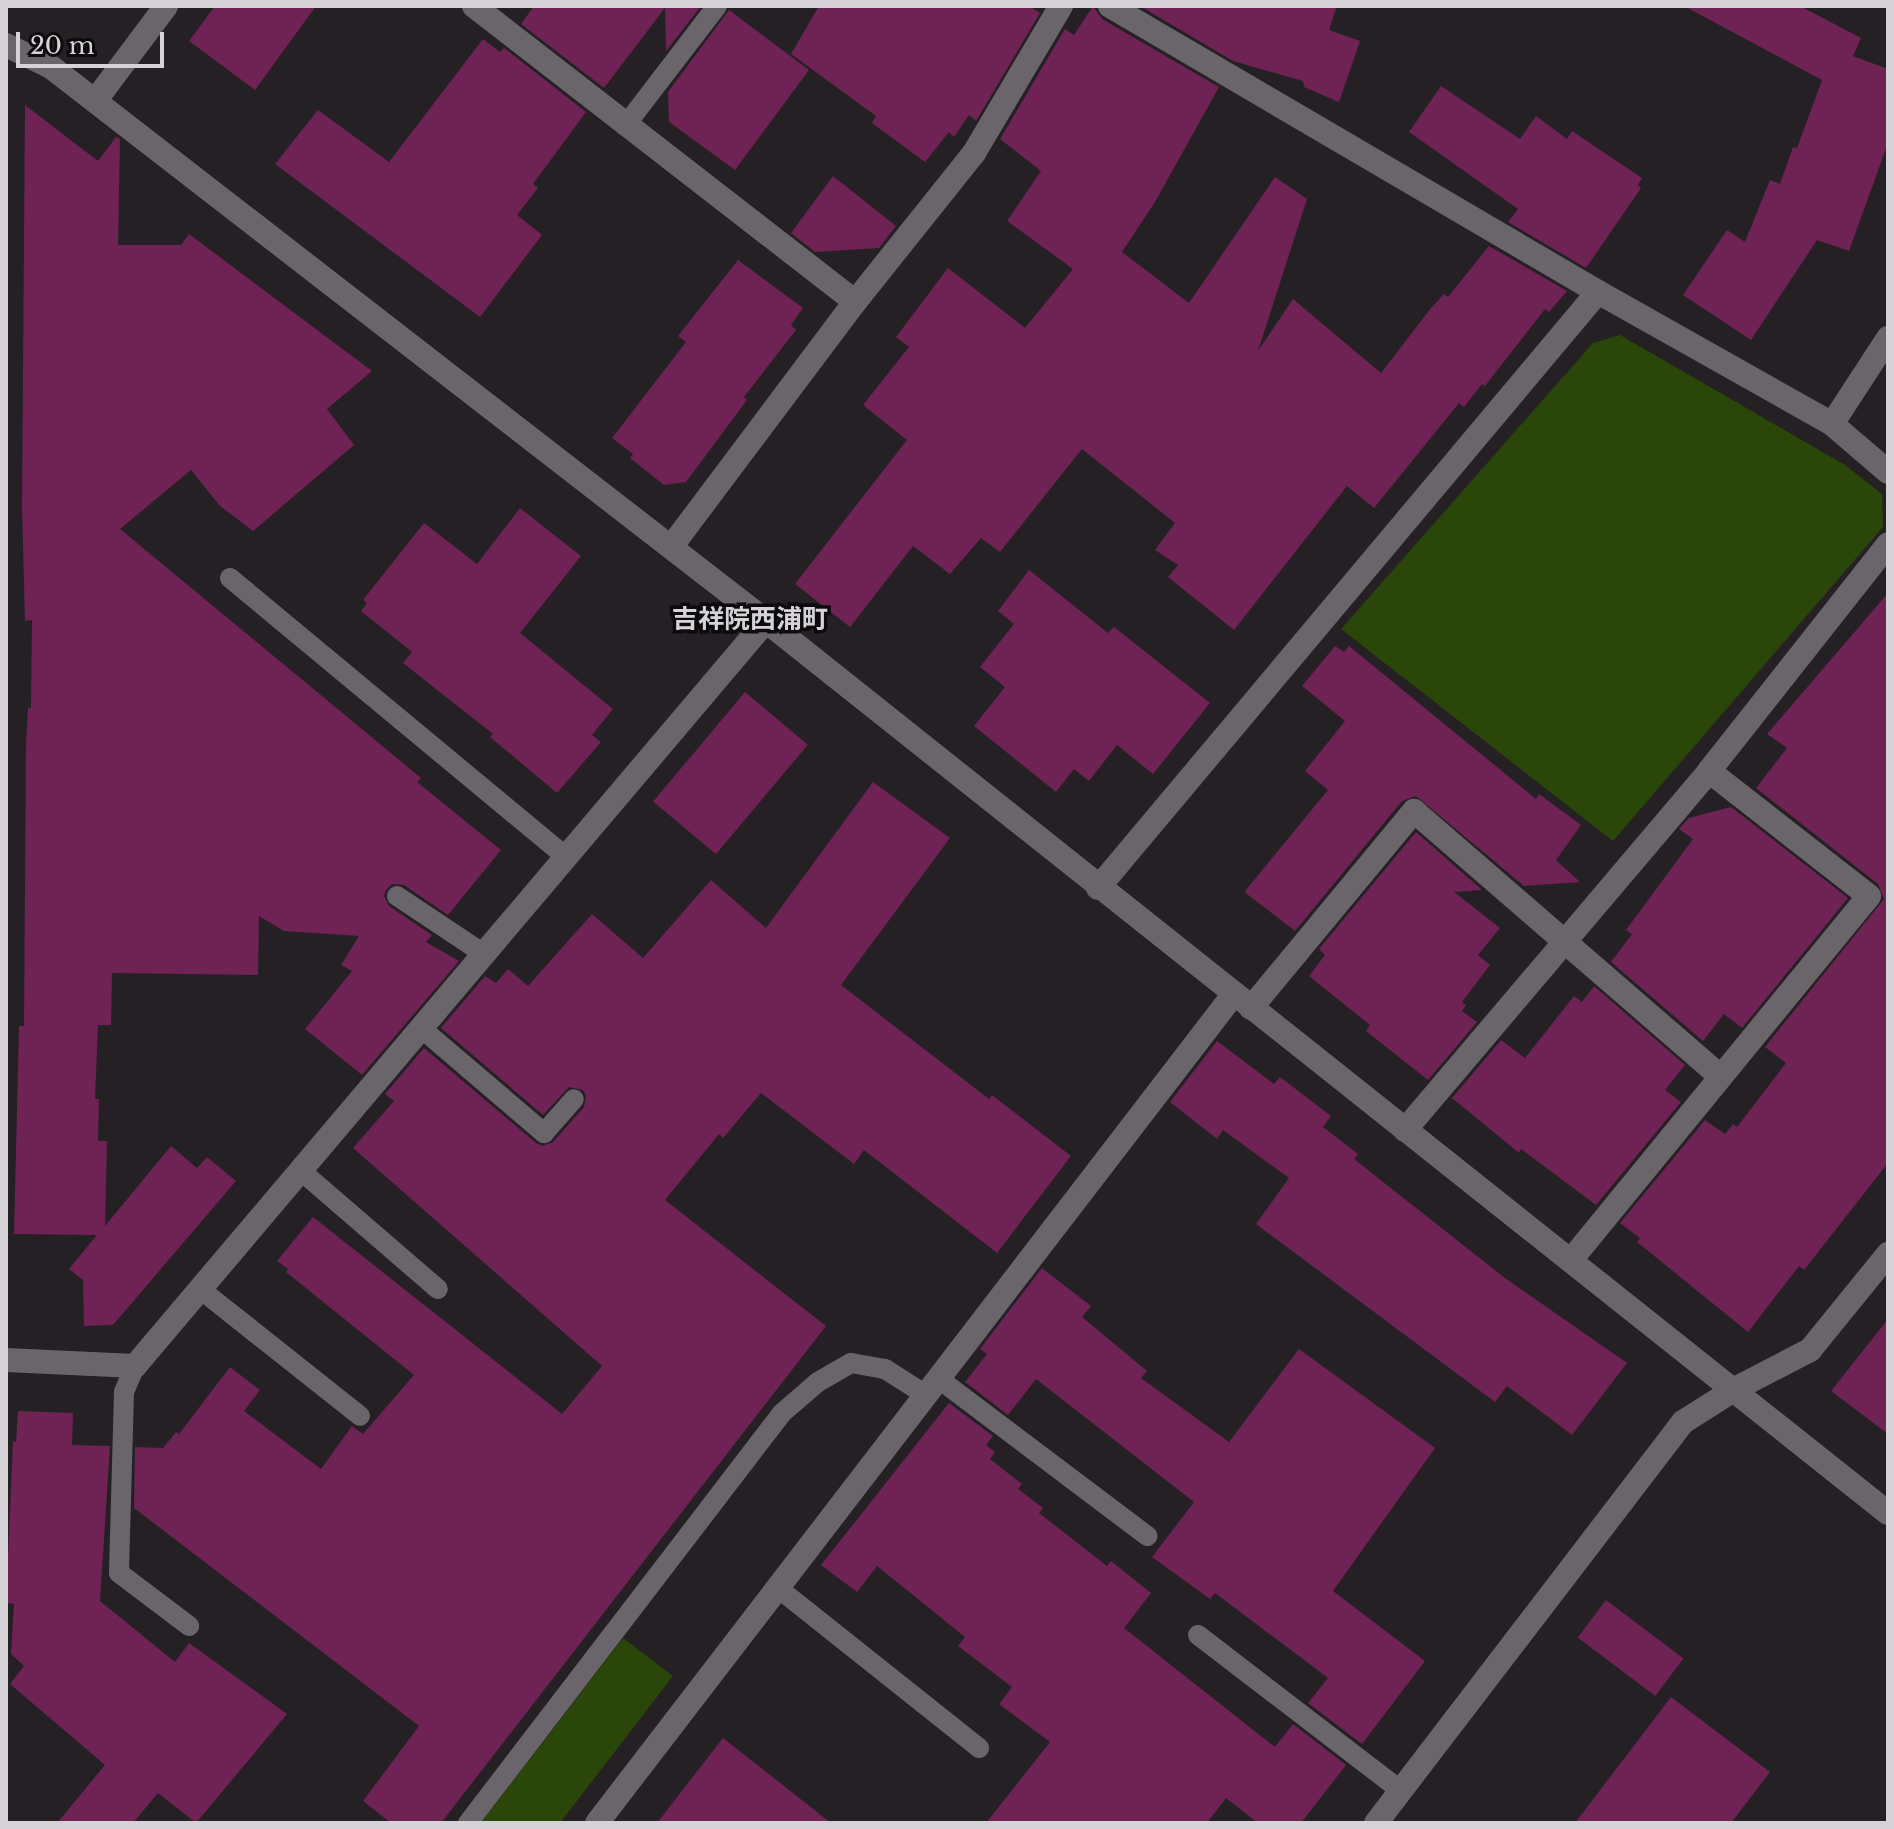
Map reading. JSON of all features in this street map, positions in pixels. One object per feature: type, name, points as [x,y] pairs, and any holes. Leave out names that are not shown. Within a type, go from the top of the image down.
[{"type":"street","points":[[95,101],[166,6]]},
{"type":"street","points":[[474,6],[855,302]]},
{"type":"street","points":[[671,547],[855,302],[974,153],[1061,6]]},
{"type":"street","points":[[1110,6],[1598,292],[1832,424],[1888,472]]},
{"type":"street","points":[[6,45],[51,67],[766,621],[1888,1513]]},
{"type":"street","points":[[1098,888],[1598,292]]},
{"type":"street","points":[[1832,424],[1888,338]]},
{"type":"street","points":[[1405,1130],[1709,771],[1888,544]]},
{"type":"street","points":[[6,1360],[135,1366],[766,621]]},
{"type":"street","points":[[1571,1260],[1719,1075],[1869,896],[1709,771]]},
{"type":"street","points":[[597,1823],[932,1387],[1242,1002],[1414,811],[1719,1075]]},
{"type":"street","points":[[1376,1823],[1683,1422],[1735,1389],[1810,1350],[1888,1254]]},
{"type":"lane","points":[[625,126],[717,6]]},
{"type":"lane","points":[[230,578],[566,857]]},
{"type":"lane","points":[[397,896],[484,954]]},
{"type":"lane","points":[[421,1028],[544,1133],[574,1099]]},
{"type":"lane","points":[[300,1170],[438,1289]]},
{"type":"lane","points":[[200,1289],[360,1416]]},
{"type":"lane","points":[[468,1823],[782,1413],[818,1382],[851,1363],[885,1369],[932,1387],[1147,1536]]},
{"type":"lane","points":[[135,1366],[124,1392],[119,1573],[189,1626]]},
{"type":"lane","points":[[778,1588],[979,1748]]},
{"type":"lane","points":[[1198,1635],[1401,1791]]},
{"type":"green space","points":[[1620,335],[1845,465],[1882,494],[1883,527],[1613,841],[1341,629],[1593,343]]},
{"type":"green space","points":[[623,1638],[673,1676],[560,1823],[481,1823]]},
{"type":"building","points":[[215,6],[316,6],[255,90],[189,41]]},
{"type":"building","points":[[534,6],[701,6],[666,51],[665,8],[604,88],[521,24]]},
{"type":"building","points":[[819,6],[1029,6],[1040,13],[976,121],[969,115],[954,137],[949,132],[925,162],[872,123],[876,116],[791,54]]},
{"type":"building","points":[[1093,6],[1102,19],[1219,87],[1155,202],[1122,252],[1189,303],[1275,177],[1307,199],[1258,351],[1293,299],[1381,373],[1431,308],[1444,294],[1448,297],[1489,246],[1567,291],[1549,312],[1545,309],[1485,386],[1482,384],[1464,407],[1459,403],[1374,508],[1347,486],[1234,630],[1168,577],[1178,565],[1155,550],[1175,523],[1082,449],[1000,552],[981,538],[950,574],[913,546],[850,627],[795,584],[907,440],[863,405],[909,347],[896,337],[948,268],[1025,328],[1073,269],[1007,221],[1041,171],[1000,139],[1065,29],[1074,35]]},
{"type":"building","points":[[1140,6],[1337,6],[1329,30],[1360,41],[1339,102],[1304,87],[1303,81],[1233,61]]},
{"type":"building","points":[[1684,6],[1800,6],[1861,38],[1853,56],[1888,69],[1888,143],[1849,251],[1817,240],[1751,340],[1683,295],[1727,230],[1745,242],[1770,180],[1780,184],[1822,80]]},
{"type":"building","points":[[729,10],[809,70],[735,170],[669,122],[668,92]]},
{"type":"building","points":[[483,39],[500,52],[504,48],[586,112],[533,184],[538,188],[517,215],[542,235],[480,317],[275,164],[318,110],[389,162]]},
{"type":"building","points":[[1441,86],[1520,139],[1536,116],[1567,139],[1572,131],[1642,178],[1638,185],[1641,188],[1586,268],[1508,222],[1518,209],[1409,132]]},
{"type":"building","points":[[25,105],[98,161],[116,137],[120,139],[118,245],[181,245],[189,234],[372,371],[327,409],[354,445],[253,531],[220,506],[191,470],[120,529],[421,778],[417,782],[501,850],[448,915],[404,885],[392,884],[386,890],[384,896],[389,906],[432,935],[426,942],[459,961],[362,1075],[305,1029],[352,971],[341,965],[359,936],[284,931],[259,916],[258,975],[112,973],[111,1025],[98,1025],[95,1099],[99,1099],[98,1141],[107,1141],[105,1226],[171,1146],[197,1168],[207,1157],[236,1181],[113,1325],[84,1326],[83,1280],[69,1269],[97,1235],[14,1234],[19,1026],[24,1026],[26,744],[28,708],[31,708],[32,620],[25,621],[22,507]]},
{"type":"building","points":[[833,176],[896,226],[879,248],[815,252],[791,233]]},
{"type":"building","points":[[738,260],[803,308],[791,325],[796,330],[744,397],[747,400],[686,482],[664,485],[630,458],[633,454],[612,438],[686,342],[678,336]]},
{"type":"building","points":[[520,508],[581,556],[520,633],[613,709],[592,735],[601,742],[557,793],[490,737],[493,734],[403,663],[412,652],[361,611],[367,603],[363,600],[424,523],[477,564]]},
{"type":"building","points":[[1029,570],[1108,633],[1114,627],[1210,703],[1153,774],[1117,745],[1089,781],[1074,769],[1056,792],[974,726],[1005,687],[980,667],[1014,624],[998,611]]},
{"type":"building","points":[[1888,593],[1888,1163],[1804,1270],[1799,1266],[1748,1332],[1637,1242],[1640,1238],[1620,1223],[1705,1120],[1725,1134],[1733,1124],[1737,1127],[1786,1063],[1765,1047],[1884,899],[1878,884],[1756,788],[1787,748],[1767,734]]},
{"type":"building","points":[[1335,646],[1344,652],[1349,646],[1536,799],[1539,794],[1581,825],[1556,860],[1580,882],[1524,886],[1416,796],[1402,801],[1295,931],[1247,894],[1245,891],[1328,790],[1305,771],[1345,721],[1302,686]]},
{"type":"building","points":[[745,692],[808,745],[716,854],[653,802]]},
{"type":"building","points":[[873,782],[950,838],[841,985],[989,1099],[992,1095],[1071,1156],[997,1253],[864,1150],[854,1164],[761,1093],[723,1138],[719,1134],[665,1200],[826,1326],[441,1823],[391,1823],[363,1801],[419,1726],[134,1508],[135,1447],[163,1448],[176,1432],[179,1434],[230,1367],[260,1390],[244,1411],[321,1469],[352,1426],[363,1434],[414,1375],[286,1272],[288,1269],[277,1261],[313,1217],[562,1414],[602,1366],[353,1148],[394,1101],[385,1094],[424,1048],[536,1143],[542,1146],[553,1142],[584,1107],[586,1096],[583,1090],[569,1087],[543,1115],[441,1028],[485,976],[496,983],[508,969],[528,986],[592,914],[643,958],[711,880],[766,928]]},
{"type":"building","points":[[1731,807],[1848,898],[1742,1028],[1724,1014],[1703,1041],[1611,962],[1632,934],[1626,930],[1693,839],[1679,829],[1689,818]]},
{"type":"building","points":[[1416,832],[1482,890],[1454,892],[1500,928],[1478,955],[1490,965],[1462,1002],[1466,1005],[1462,1011],[1477,1022],[1428,1080],[1366,1031],[1370,1025],[1309,976],[1325,955],[1319,949]]},
{"type":"building","points":[[1594,986],[1685,1065],[1665,1090],[1681,1102],[1596,1205],[1521,1149],[1519,1153],[1452,1098],[1501,1040],[1525,1058],[1574,996],[1582,1002]]},
{"type":"building","points":[[1217,1041],[1274,1084],[1280,1077],[1331,1116],[1323,1127],[1358,1154],[1354,1159],[1505,1278],[1627,1363],[1572,1435],[1507,1386],[1495,1402],[1256,1224],[1289,1178],[1223,1130],[1217,1139],[1170,1102]]},
{"type":"building","points":[[1042,1268],[1091,1306],[1082,1317],[1147,1371],[1141,1378],[1229,1442],[1299,1349],[1435,1448],[1333,1591],[1425,1661],[1362,1744],[1308,1703],[1328,1678],[1215,1593],[1210,1599],[1152,1557],[1194,1502],[1036,1379],[1008,1415],[965,1382],[987,1354],[980,1349]]},
{"type":"building","points":[[1888,1319],[1888,1434],[1831,1391]]},
{"type":"building","points":[[949,1403],[993,1436],[986,1445],[995,1452],[990,1459],[1022,1484],[1018,1489],[1043,1508],[1039,1513],[1107,1566],[1111,1561],[1151,1593],[1124,1628],[1275,1747],[1293,1724],[1346,1765],[1301,1823],[1258,1823],[1226,1798],[1207,1823],[986,1823],[1050,1742],[999,1704],[1012,1687],[958,1646],[965,1637],[877,1566],[857,1592],[821,1565]]},
{"type":"building","points":[[18,1411],[73,1413],[72,1445],[110,1446],[100,1601],[175,1662],[189,1643],[287,1714],[196,1823],[158,1793],[133,1823],[57,1823],[105,1765],[10,1684],[24,1666],[11,1654],[14,1604],[6,1603],[13,1441],[16,1442]]},
{"type":"building","points":[[1606,1600],[1683,1658],[1655,1696],[1578,1638]]},
{"type":"building","points":[[1671,1697],[1770,1772],[1731,1823],[1575,1823]]},
{"type":"building","points":[[723,1738],[831,1823],[657,1823]]},
{"type":"district","name":"吉祥院西浦町","points":[[750,620]]}]
